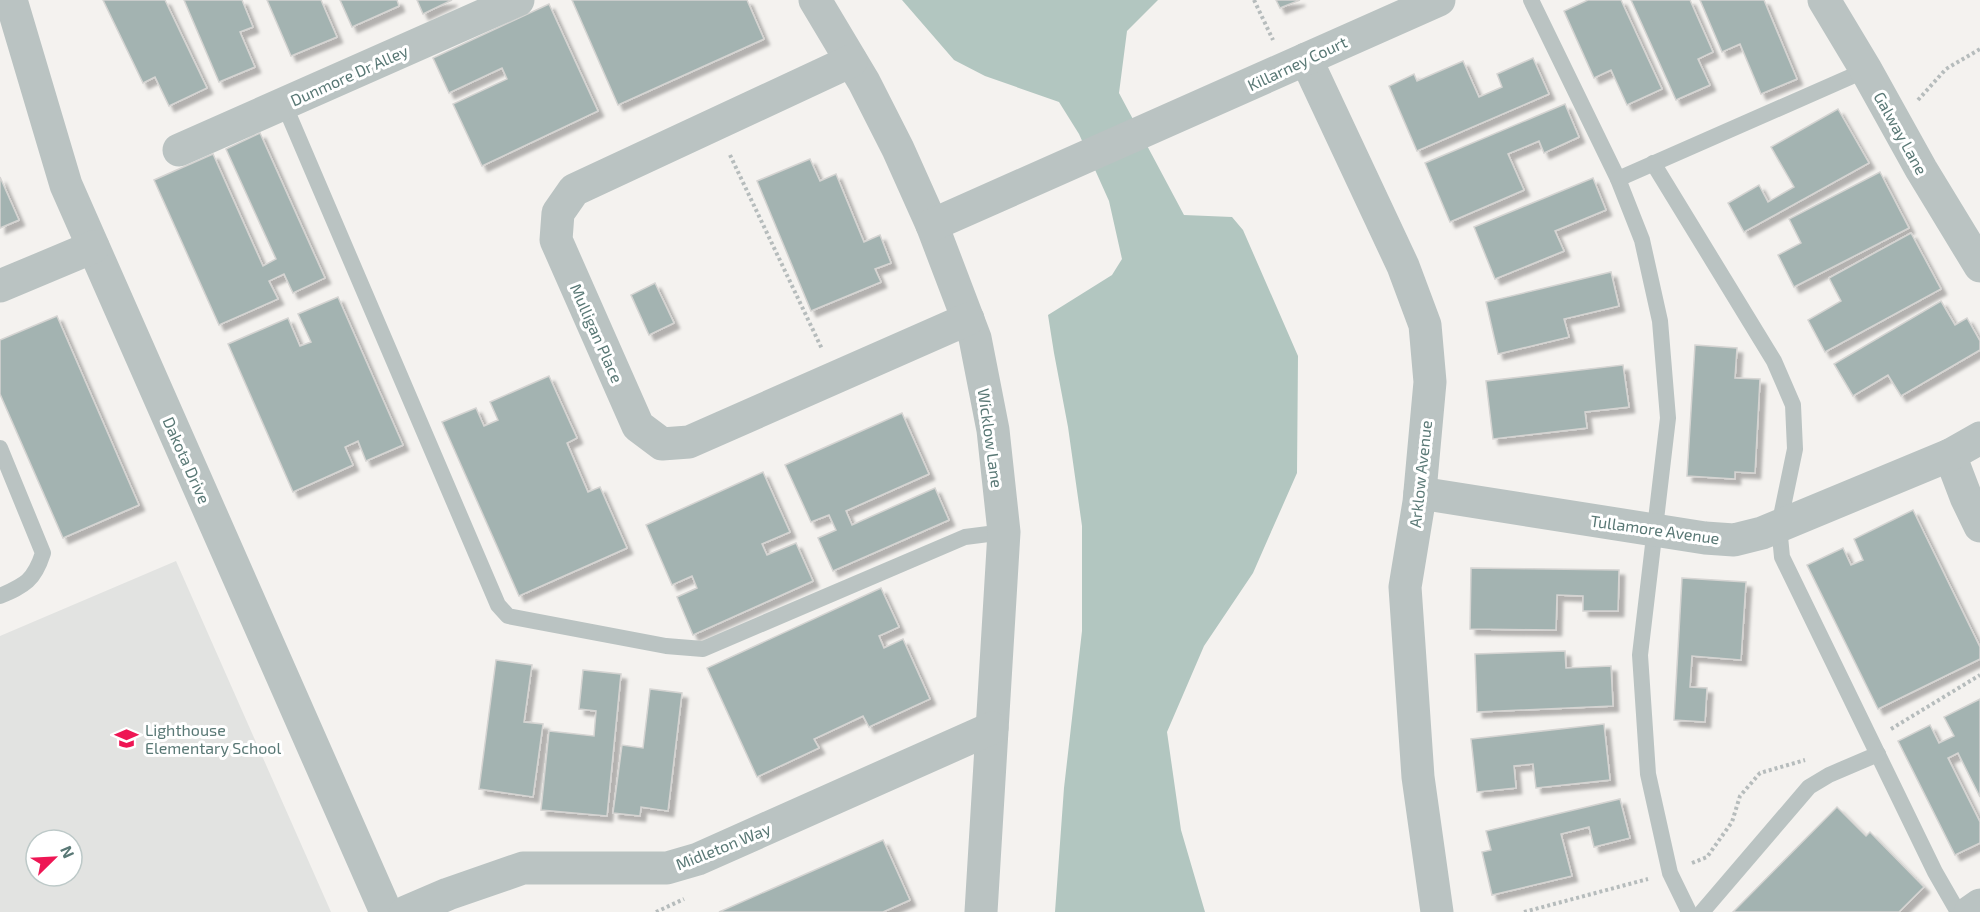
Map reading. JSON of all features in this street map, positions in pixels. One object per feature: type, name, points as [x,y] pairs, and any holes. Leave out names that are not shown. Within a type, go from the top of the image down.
[{"type":"street","name":"Dakota Drive","points":[[11,0],[66,185],[386,912]]},
{"type":"street","name":"Dunmore Dr Alley","points":[[179,150],[518,0]]},
{"type":"street","name":"Wicklow Lane","points":[[815,0],[898,149],[932,225],[975,338],[993,430],[1004,532],[981,912]]},
{"type":"street","name":"Killarney Court","points":[[932,225],[1439,0]]},
{"type":"street","name":"Galway Lane","points":[[1824,0],[1921,169],[1980,266]]},
{"type":"street","name":"Arklow Avenue","points":[[1306,59],[1403,266],[1425,325],[1430,382],[1420,493],[1405,587],[1418,777],[1437,912]]},
{"type":"street","name":"Mulligan Place","points":[[851,61],[574,190],[558,213],[556,240],[633,415],[638,426],[662,444],[689,442],[968,319]]},
{"type":"street","points":[[0,286],[93,247]]},
{"type":"street","name":"Tullamore Avenue","points":[[1420,493],[1655,530],[1734,540],[1779,526],[1950,455],[1980,438]]},
{"type":"street","points":[[1950,455],[1980,526]]},
{"type":"street","name":"Midleton Way","points":[[406,912],[448,894],[523,868],[667,868],[698,859],[992,728]]},
{"type":"street","points":[[1970,912],[1980,905]]},
{"type":"lane","points":[[1531,0],[1618,179],[1642,240],[1660,321],[1668,417],[1640,655],[1648,774],[1670,873],[1689,912]]},
{"type":"lane","points":[[1618,179],[1866,70]]},
{"type":"lane","points":[[284,104],[498,605],[508,616],[666,646],[702,649],[964,537],[1004,532]]},
{"type":"lane","points":[[1653,163],[1774,361],[1793,405],[1795,448],[1779,526],[1782,557],[1935,872],[1958,912]]},
{"type":"lane","points":[[0,448],[43,554],[38,570],[23,586],[0,596]]},
{"type":"lane","points":[[1702,912],[1809,787],[1829,775],[1878,754]]},
{"type":"path","points":[[1254,0],[1275,45]]},
{"type":"path","points":[[1910,106],[1925,94],[1946,69],[1980,49]]},
{"type":"path","points":[[730,155],[822,349]]},
{"type":"path","points":[[1891,729],[1980,675]]},
{"type":"path","points":[[1689,864],[1707,857],[1732,822],[1740,796],[1760,773],[1807,759]]},
{"type":"path","points":[[1524,912],[1655,877]]},
{"type":"path","points":[[656,912],[685,899]]},
{"type":"shaded area","points":[[902,0],[1158,0],[1127,31],[1119,93],[1184,215],[1232,217],[1243,230],[1298,356],[1297,473],[1253,573],[1204,646],[1167,732],[1181,830],[1205,912],[1055,912],[1064,788],[1082,631],[1082,526],[1068,427],[1048,315],[1112,275],[1122,259],[1109,201],[1079,134],[1059,102],[985,76],[954,60]]},
{"type":"shaded area","name":"Lighthouse Elementary School","points":[[176,561],[331,912],[0,912],[0,636]]},
{"type":"building","points":[[103,0],[165,0],[207,88],[169,106],[155,77],[143,83]]},
{"type":"building","points":[[184,0],[242,0],[253,27],[240,32],[255,67],[219,82]]},
{"type":"building","points":[[267,0],[321,0],[337,37],[291,56]]},
{"type":"building","points":[[340,0],[397,0],[399,6],[352,27]]},
{"type":"building","points":[[417,0],[452,0],[423,14]]},
{"type":"building","points":[[572,0],[747,0],[764,39],[618,105]]},
{"type":"building","points":[[1276,0],[1300,0],[1280,8]]},
{"type":"building","points":[[1588,0],[1621,0],[1662,89],[1627,105],[1611,70],[1594,78],[1564,11]]},
{"type":"building","points":[[1631,0],[1690,0],[1713,52],[1698,59],[1710,85],[1676,100]]},
{"type":"building","points":[[1700,0],[1764,0],[1797,79],[1761,94],[1740,44],[1722,52]]},
{"type":"building","points":[[549,4],[598,111],[482,166],[453,104],[507,79],[502,68],[449,93],[433,58]]},
{"type":"building","points":[[1533,58],[1549,94],[1417,151],[1389,86],[1414,74],[1417,81],[1463,61],[1479,97],[1502,87],[1497,74]]},
{"type":"building","points":[[1565,104],[1579,137],[1544,153],[1539,141],[1508,154],[1524,190],[1450,222],[1425,163]]},
{"type":"building","points":[[1838,109],[1869,163],[1744,232],[1728,203],[1759,185],[1768,202],[1794,187],[1771,147]]},
{"type":"building","points":[[260,133],[325,278],[293,293],[284,274],[269,281],[278,299],[219,325],[154,180],[213,154],[263,266],[276,259],[226,149]]},
{"type":"building","points":[[810,159],[820,181],[836,174],[864,242],[880,235],[891,263],[875,269],[881,282],[811,311],[757,181]]},
{"type":"building","points":[[1880,172],[1909,228],[1794,287],[1778,255],[1801,243],[1789,219]]},
{"type":"building","points":[[0,177],[19,220],[0,228]]},
{"type":"building","points":[[1593,178],[1606,210],[1555,231],[1564,251],[1495,279],[1474,227]]},
{"type":"building","points":[[1911,233],[1941,289],[1825,352],[1808,320],[1841,301],[1829,278]]},
{"type":"building","points":[[1611,272],[1619,306],[1564,319],[1569,337],[1498,354],[1486,302]]},
{"type":"building","points":[[655,283],[674,323],[649,335],[631,295]]},
{"type":"building","points":[[338,297],[403,445],[366,461],[358,441],[345,447],[353,465],[293,492],[228,344],[288,318],[300,346],[311,342],[298,314]]},
{"type":"building","points":[[1941,301],[1955,325],[1967,318],[1980,341],[1980,350],[1901,396],[1888,375],[1853,396],[1834,364]]},
{"type":"building","points":[[57,316],[139,505],[63,538],[0,394],[0,340]]},
{"type":"building","points":[[1695,345],[1737,348],[1735,378],[1760,379],[1755,473],[1735,472],[1735,479],[1687,476]]},
{"type":"building","points":[[1623,365],[1629,407],[1585,412],[1587,428],[1493,439],[1486,381]]},
{"type":"building","points":[[549,376],[577,438],[567,443],[588,492],[600,487],[627,548],[519,596],[442,422],[476,408],[484,426],[498,420],[490,402]]},
{"type":"building","points":[[902,413],[929,474],[846,511],[852,525],[935,488],[949,520],[833,571],[818,538],[836,530],[829,515],[811,522],[785,465]]},
{"type":"building","points":[[763,472],[790,532],[762,544],[767,555],[796,543],[813,581],[693,635],[677,597],[697,588],[692,576],[672,585],[646,525]]},
{"type":"building","points":[[1913,510],[1980,647],[1980,659],[1878,709],[1807,565],[1843,548],[1851,565],[1863,560],[1854,539]]},
{"type":"building","points":[[1471,568],[1619,570],[1618,611],[1583,611],[1583,596],[1557,595],[1556,630],[1470,629]]},
{"type":"building","points":[[1682,578],[1746,582],[1741,660],[1692,656],[1690,687],[1707,688],[1705,722],[1674,720]]},
{"type":"building","points":[[881,588],[899,627],[879,636],[884,648],[903,639],[930,699],[869,727],[863,716],[814,739],[819,748],[757,777],[707,668]]},
{"type":"building","points":[[1565,651],[1566,668],[1611,666],[1613,706],[1477,712],[1475,654]]},
{"type":"building","points":[[496,660],[532,665],[524,722],[543,724],[533,797],[479,789]]},
{"type":"building","points":[[583,670],[621,674],[607,816],[541,810],[549,731],[594,736],[596,711],[579,709]]},
{"type":"building","points":[[650,689],[682,693],[668,811],[641,807],[640,816],[613,813],[622,745],[643,748]]},
{"type":"building","points":[[1980,699],[1980,797],[1958,753],[1948,758],[1980,822],[1980,843],[1955,855],[1898,741],[1930,725],[1939,743],[1954,736],[1944,717]]},
{"type":"building","points":[[1604,724],[1610,780],[1536,788],[1533,764],[1514,766],[1516,788],[1477,792],[1471,739]]},
{"type":"building","points":[[1620,799],[1630,838],[1594,847],[1589,827],[1561,834],[1572,876],[1492,895],[1482,852],[1491,850],[1486,831]]},
{"type":"building","points":[[1837,807],[1866,836],[1870,832],[1924,887],[1899,912],[1733,912]]},
{"type":"building","points":[[883,840],[910,900],[883,912],[719,912]]},
{"type":"place","name":"Lighthouse Elementary School","points":[[127,738]]}]
